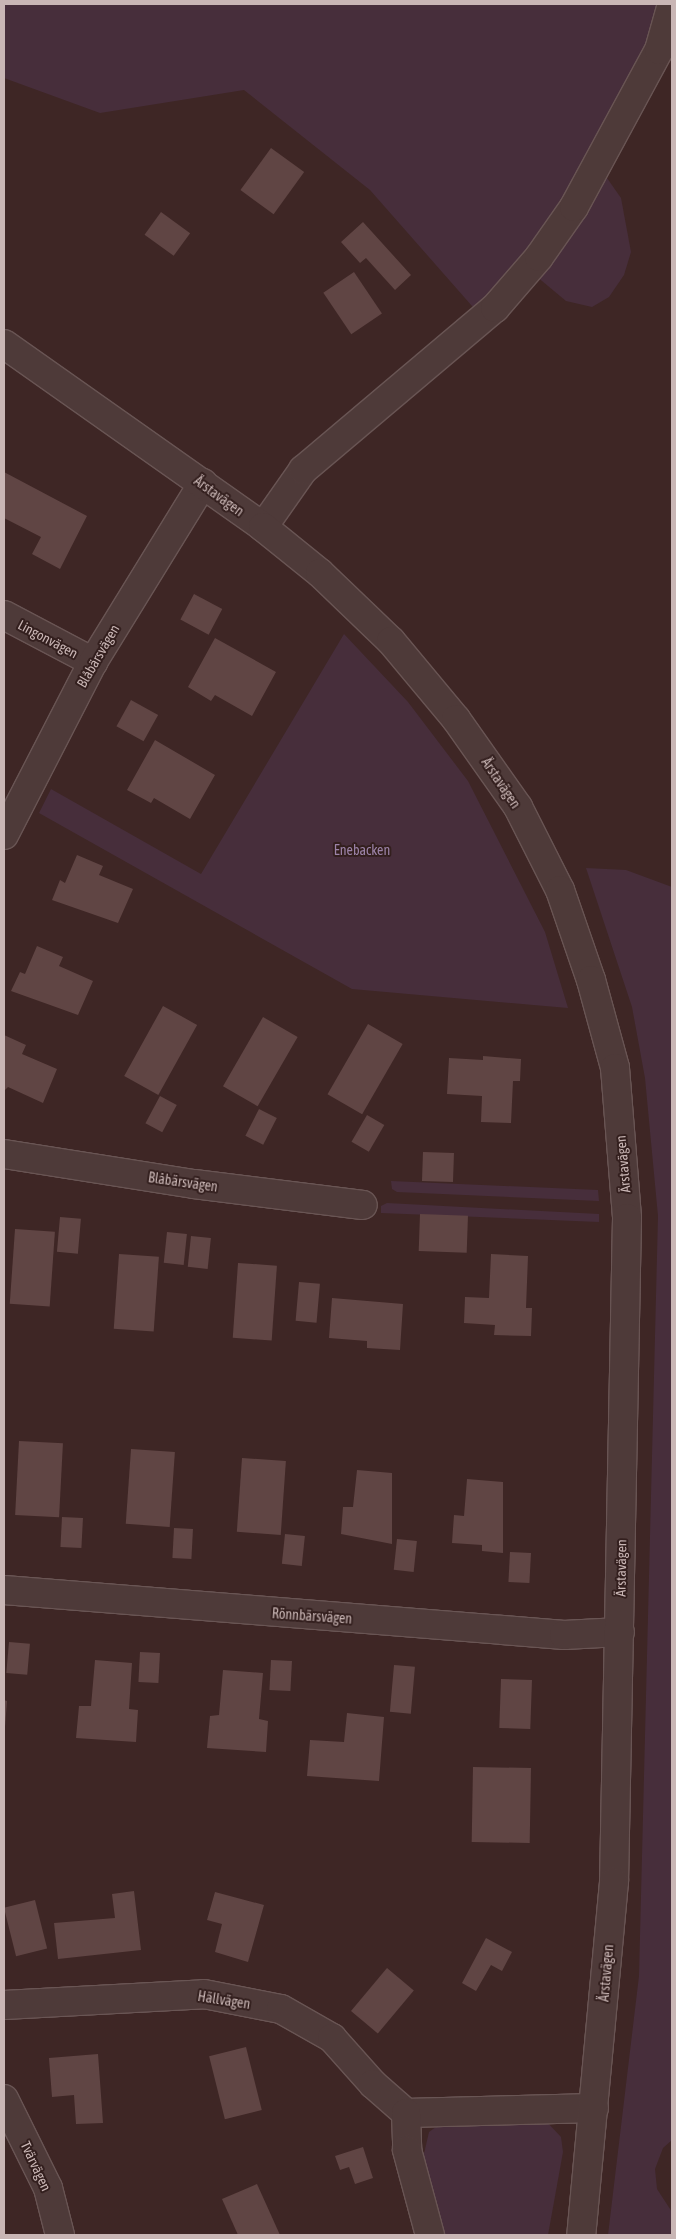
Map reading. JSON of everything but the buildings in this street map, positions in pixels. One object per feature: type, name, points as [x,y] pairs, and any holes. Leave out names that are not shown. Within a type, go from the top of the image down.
[{"type":"street","points":[[263,527],[303,470],[494,308],[539,257],[574,207],[659,50],[672,4]]},
{"type":"street","name":"Ärstavägen","points":[[4,344],[263,527],[320,573],[391,641],[456,718],[518,807],[560,890],[592,980],[614,1068],[628,1218],[614,1882],[581,2235]]},
{"type":"street","name":"Blåbärsvägen","points":[[4,835],[93,662],[203,483]]},
{"type":"street","name":"Lingonvägen","points":[[4,615],[93,662]]},
{"type":"street","name":"Blåbärsvägen","points":[[4,1154],[194,1184],[363,1204]]},
{"type":"street","name":"Rönnbärsvägen","points":[[4,1590],[564,1635],[620,1632]]},
{"type":"street","name":"Hällvägen","points":[[4,2005],[204,1994],[281,2009],[332,2038],[373,2084],[406,2113]]},
{"type":"street","name":"Tvärvägen","points":[[4,2100],[48,2188],[60,2235]]},
{"type":"street","points":[[430,2235],[407,2150],[406,2113],[594,2108]]},
{"type":"green space","points":[[4,4],[657,4],[657,35],[554,222],[479,314],[370,190],[244,90],[100,113],[4,78]]},
{"type":"green space","points":[[607,178],[621,198],[631,252],[624,275],[609,297],[592,307],[566,301],[536,276]]},
{"type":"green space","name":"Enebacken","points":[[344,634],[408,702],[468,781],[545,932],[568,1008],[352,989],[39,813],[51,789],[201,874]]},
{"type":"green space","points":[[586,868],[626,870],[672,887],[672,2140],[663,2148],[655,2169],[657,2189],[672,2212],[672,2235],[608,2235],[639,1976],[658,1216],[645,1078],[632,1007]]},
{"type":"green space","points":[[391,1181],[598,1190],[599,1201],[397,1192],[392,1189]]},
{"type":"green space","points":[[387,1203],[599,1214],[599,1222],[381,1213],[381,1206]]},
{"type":"green space","points":[[546,2121],[561,2137],[563,2152],[548,2235],[443,2235],[423,2158],[429,2132],[440,2124]]}]
